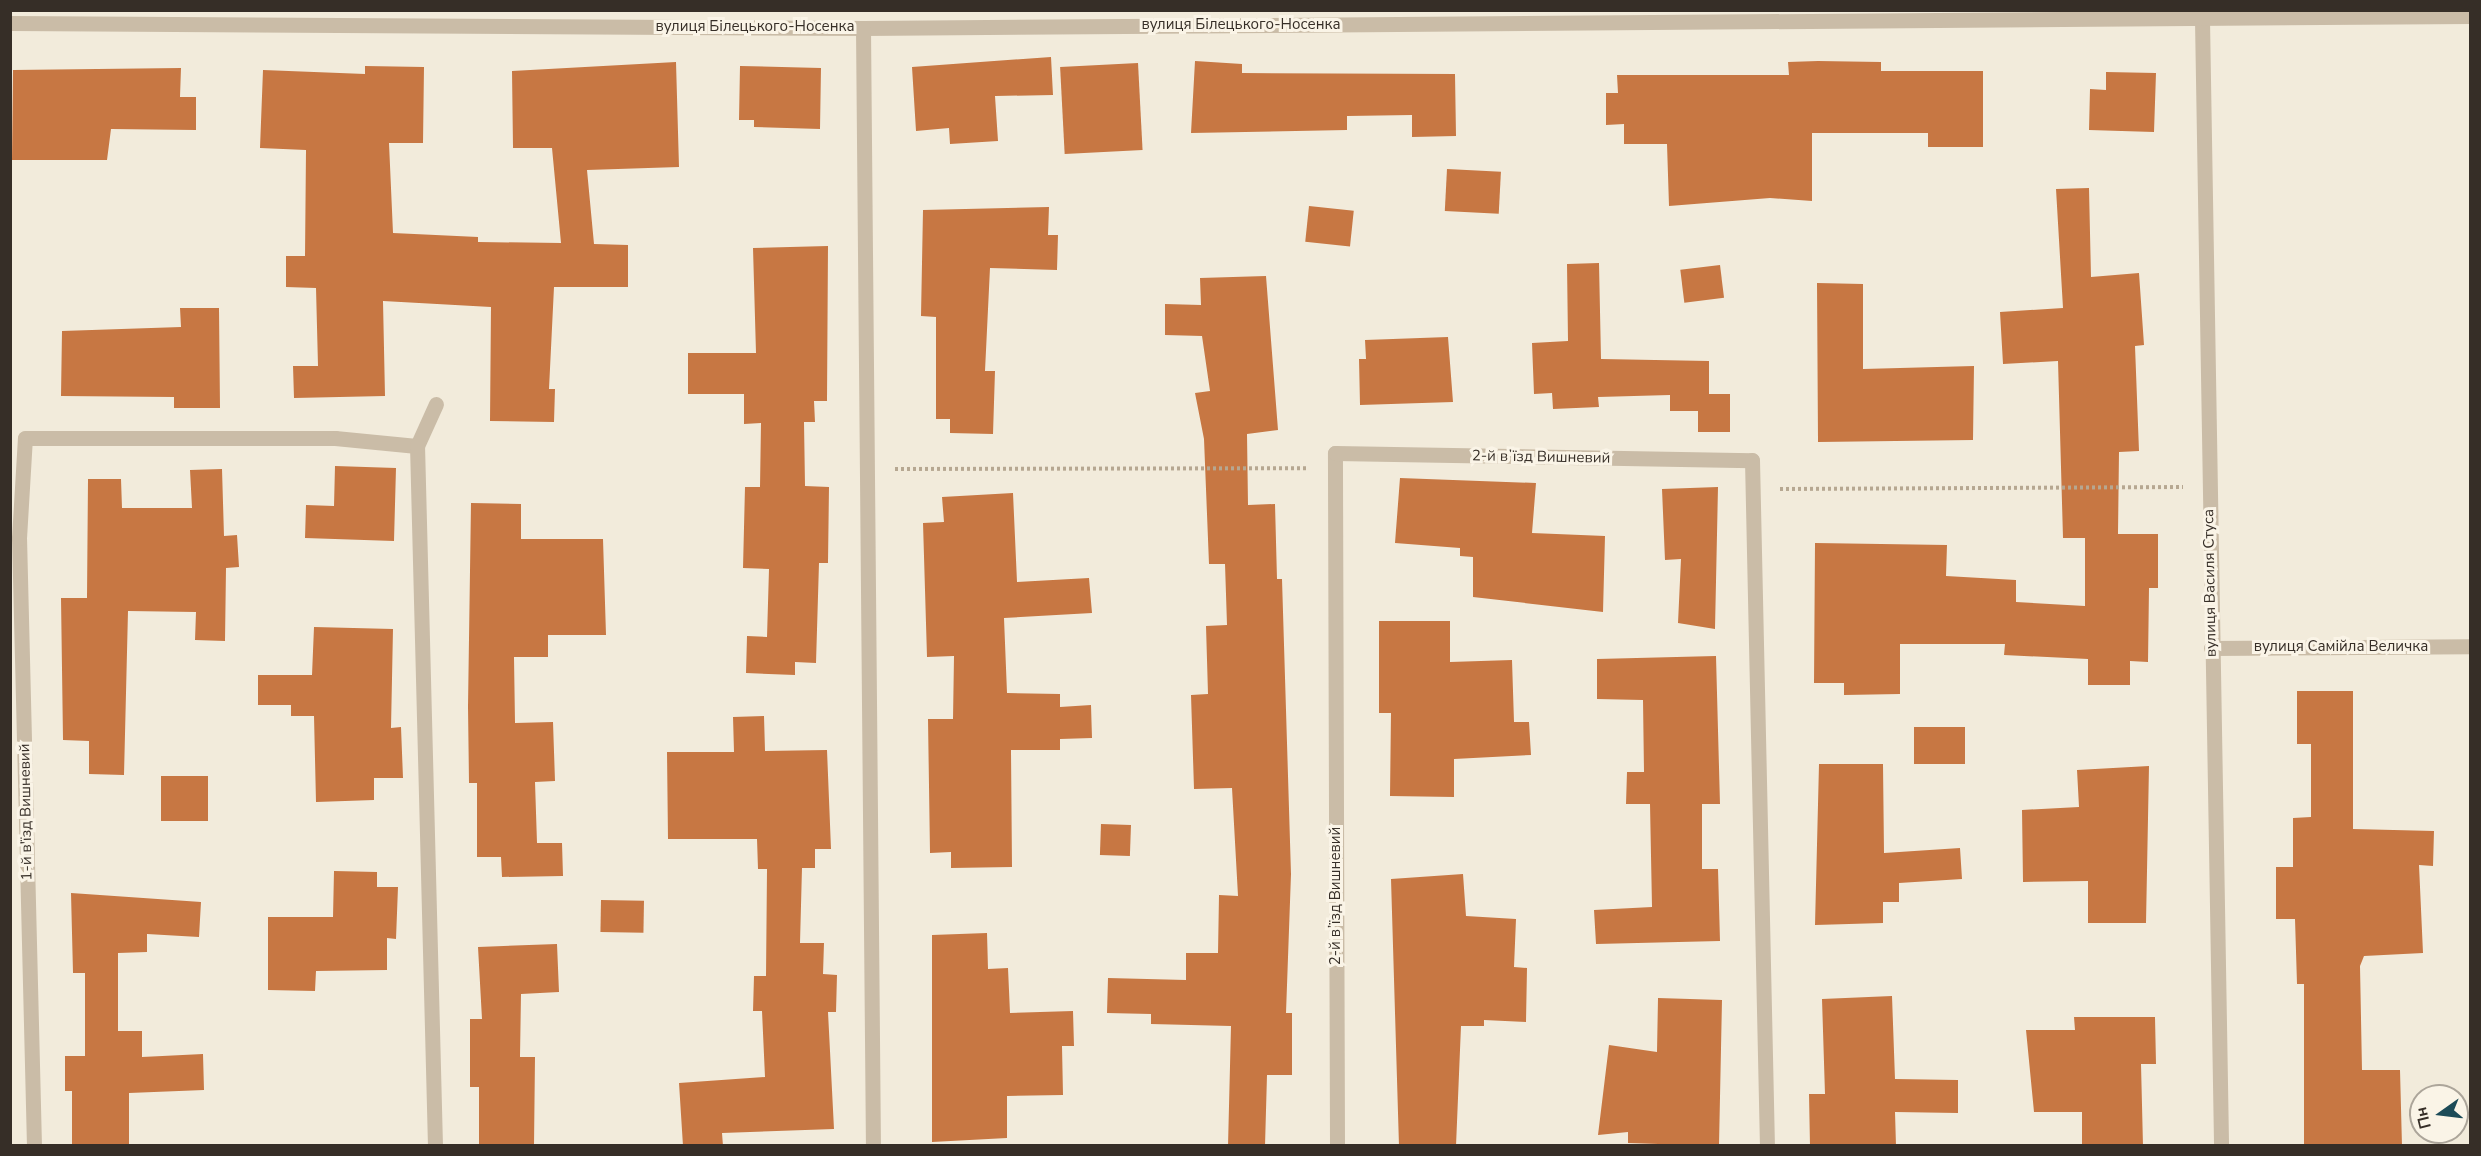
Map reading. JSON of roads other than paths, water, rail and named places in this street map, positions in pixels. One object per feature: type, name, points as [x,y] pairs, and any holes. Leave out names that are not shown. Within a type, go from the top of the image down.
[{"type":"street","name":"вулиця Білецького-Носенка","points":[[10,24],[863,28],[2206,15],[2470,16]]},
{"type":"street","name":"вулиця Василя Стуса","points":[[2206,15],[2211,648],[2221,1146]]},
{"type":"street","points":[[863,28],[873,1146]]},
{"type":"street","points":[[435,1146],[417,446],[436,404]]},
{"type":"street","name":"1-й в'їзд Вишневий","points":[[34,1146],[19,538],[25,438],[335,438],[417,446]]},
{"type":"street","name":"2-й вʼїзд Вишневий","points":[[1337,1146],[1335,453],[1752,460],[1767,1146]]},
{"type":"street","name":"вулиця Самійла Величка","points":[[2211,648],[2470,646]]}]
